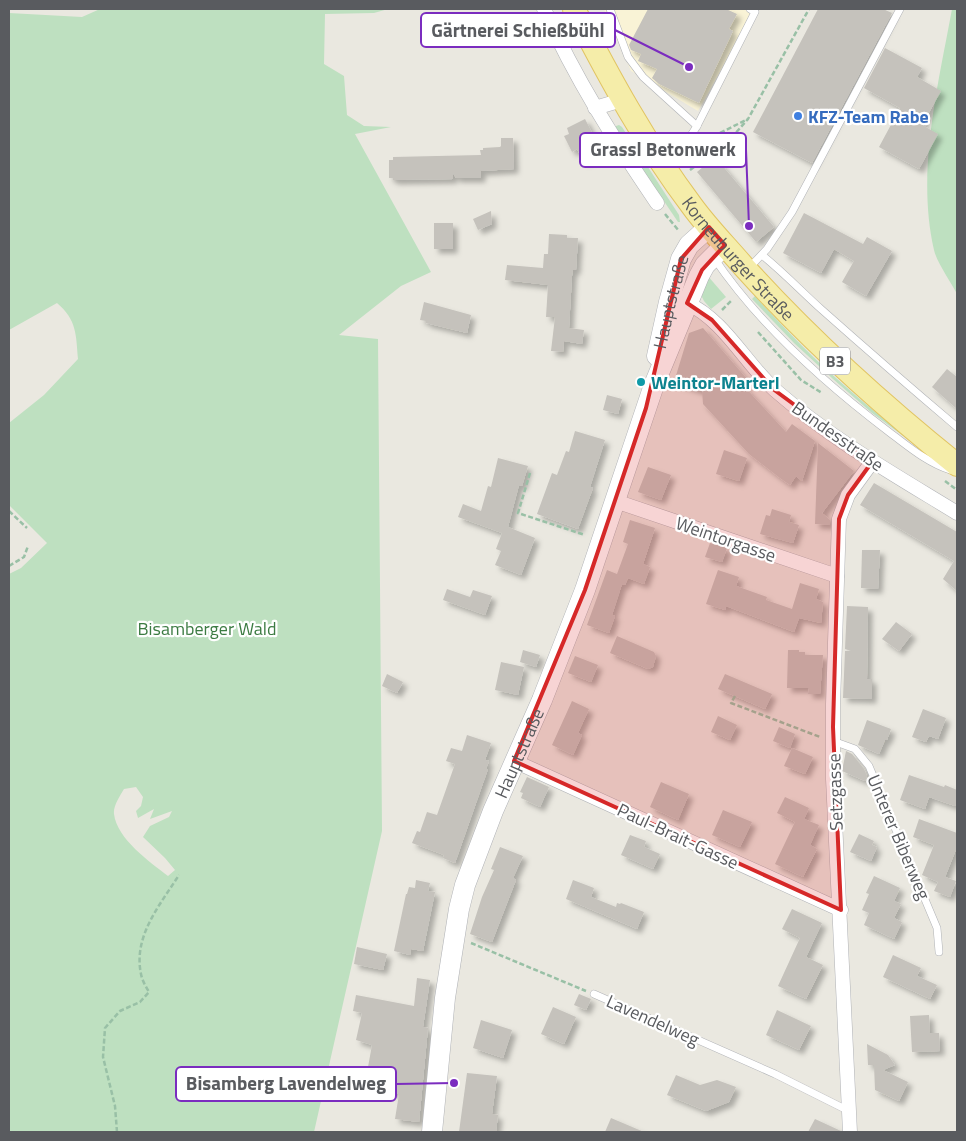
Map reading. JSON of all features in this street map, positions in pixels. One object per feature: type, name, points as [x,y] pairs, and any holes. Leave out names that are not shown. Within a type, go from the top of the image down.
[{"type":"main road","name":"Korneuburger Straße","points":[[574,9],[622,100],[671,160],[713,244],[754,262],[809,336],[892,411],[957,465]]},
{"type":"main road","name":"Hauptstraße","points":[[432,1132],[444,998],[459,909],[473,862],[514,761],[542,700],[585,590],[654,385],[713,244],[689,245],[682,259],[659,343],[654,385]]},
{"type":"street","points":[[544,9],[595,108],[657,203]]},
{"type":"street","points":[[595,108],[622,100]]},
{"type":"street","name":"Bundesstraße","points":[[688,303],[704,312],[773,389],[811,420],[872,462],[957,514]]},
{"type":"street","name":"Setzgasse","points":[[850,1132],[841,910],[833,779],[837,576],[839,518],[841,510],[848,495],[872,462]]},
{"type":"street","name":"Weintorgasse","points":[[615,501],[837,576]]},
{"type":"street","name":"Paul-Brait-Gasse","points":[[514,761],[841,910]]},
{"type":"lane","points":[[610,9],[628,57],[633,64],[643,77],[697,126]]},
{"type":"lane","points":[[671,160],[697,126],[755,12],[750,9]]},
{"type":"lane","points":[[900,9],[792,212],[754,262],[777,267],[805,296],[957,427]]},
{"type":"lane","points":[[713,244],[740,293],[778,333],[861,411],[936,466],[957,472]]},
{"type":"lane","name":"Unterer Biberweg","points":[[833,742],[855,750],[869,766],[937,928],[939,952]]},
{"type":"lane","name":"Lavendelweg","points":[[594,994],[775,1074],[849,1111]]},
{"type":"path","points":[[688,171],[726,144],[748,119],[810,9]]},
{"type":"path","points":[[671,160],[748,119]]},
{"type":"path","points":[[657,203],[680,233]]},
{"type":"path","points":[[530,473],[518,513],[602,541]]},
{"type":"path","points":[[9,511],[27,528]]},
{"type":"path","points":[[9,566],[24,557],[28,546]]},
{"type":"path","points":[[735,696],[731,703],[755,710],[833,742]]},
{"type":"path","points":[[117,1132],[115,1106],[102,1057],[106,1028],[120,1011],[140,1002],[149,992],[141,976],[139,951],[146,929],[179,875]]},
{"type":"path","name":"Lavendelweg","points":[[454,938],[594,994]]},
{"type":"highlighted area","points":[[709,227],[725,245],[702,270],[687,303],[712,320],[773,389],[872,462],[848,495],[839,519],[833,727],[841,910],[514,761],[585,590],[646,408],[681,259]]},
{"type":"shaded area","points":[[604,9],[755,9],[698,111],[631,71]]},
{"type":"green space","name":"Bisamberger Wald","points":[[100,9],[388,9],[374,13],[325,14],[324,64],[344,76],[347,115],[364,126],[391,127],[355,134],[431,272],[401,286],[339,335],[378,339],[382,831],[314,1132],[9,1132],[9,574],[21,568],[47,543],[9,505],[9,423],[44,395],[78,359],[76,335],[72,322],[64,309],[57,303],[9,330],[9,13],[82,17]],"holes":[[[136,787],[143,797],[141,806],[136,811],[138,818],[154,809],[150,819],[172,811],[169,817],[150,826],[143,837],[175,870],[168,876],[135,849],[116,823],[115,808],[124,789]]]},
{"type":"green space","points":[[952,9],[957,9],[957,294],[934,250],[927,190],[928,160],[935,99]]},
{"type":"green space","points":[[619,125],[679,215],[680,222],[678,222],[616,130],[616,126]]},
{"type":"green space","points":[[707,275],[726,297],[711,309],[700,293]]},
{"type":"green space","points":[[755,296],[833,375],[873,410],[921,447],[921,449],[872,413],[833,379],[794,343],[752,299]]},
{"type":"building","points":[[648,9],[726,9],[737,14],[729,29],[733,31],[699,103],[659,84],[652,78],[657,69],[638,61],[641,54],[631,50],[629,45]]},
{"type":"building","points":[[818,9],[883,9],[892,13],[812,163],[753,132]]},
{"type":"building","points":[[885,48],[922,68],[917,77],[941,91],[922,125],[938,134],[919,169],[879,147],[900,108],[864,88]]},
{"type":"building","points":[[585,119],[604,156],[583,161],[577,149],[572,152],[564,136],[569,134],[567,128]]},
{"type":"building","points":[[501,138],[513,138],[514,169],[481,171],[481,178],[456,178],[453,173],[453,179],[393,180],[393,178],[389,178],[389,160],[393,160],[393,157],[481,155],[480,150],[483,150],[483,148],[500,147]]},
{"type":"building","points":[[715,157],[774,227],[756,242],[697,172]]},
{"type":"building","points":[[491,211],[492,224],[478,230],[473,219]]},
{"type":"building","points":[[804,213],[863,244],[867,237],[892,251],[866,296],[842,282],[854,261],[834,249],[821,273],[783,253]]},
{"type":"building","points":[[434,223],[453,223],[453,249],[434,249]]},
{"type":"building","points":[[549,234],[567,235],[567,238],[578,238],[576,270],[573,270],[572,276],[569,328],[584,330],[582,344],[564,341],[563,352],[551,351],[555,317],[546,317],[548,285],[505,280],[507,265],[543,268],[544,254],[548,254]]},
{"type":"building","points":[[424,302],[471,315],[467,333],[420,320]]},
{"type":"building","points":[[703,328],[747,379],[742,384],[786,432],[792,424],[815,441],[802,481],[796,476],[790,485],[780,478],[749,454],[703,404],[702,391],[674,382],[689,333]]},
{"type":"building","points":[[947,369],[957,377],[957,409],[932,387]]},
{"type":"building","points":[[607,395],[622,399],[618,414],[603,410]]},
{"type":"building","points":[[575,431],[605,440],[590,487],[593,488],[578,529],[537,514],[552,473],[557,475],[566,451],[569,452]]},
{"type":"building","points":[[818,443],[854,471],[822,513],[830,520],[830,525],[815,524]]},
{"type":"building","points":[[724,450],[747,458],[739,481],[716,474]]},
{"type":"building","points":[[498,458],[528,466],[522,486],[519,485],[508,527],[535,538],[521,575],[495,565],[501,551],[496,549],[502,533],[458,517],[463,504],[481,511],[488,486],[491,487]]},
{"type":"building","points":[[648,467],[671,475],[661,500],[638,492]]},
{"type":"building","points":[[874,483],[957,532],[957,591],[943,579],[954,561],[860,505]]},
{"type":"building","points":[[772,509],[791,515],[789,522],[799,525],[793,543],[760,534],[766,515],[770,516]]},
{"type":"building","points":[[630,520],[655,528],[643,564],[650,567],[644,584],[628,578],[625,585],[622,584],[612,615],[615,616],[609,633],[587,625],[607,570],[617,574],[628,544],[623,542]]},
{"type":"building","points":[[710,543],[727,548],[722,562],[705,557]]},
{"type":"building","points":[[862,550],[880,550],[878,589],[861,588]]},
{"type":"building","points":[[718,570],[739,577],[736,586],[767,597],[766,600],[792,609],[800,583],[819,589],[816,599],[823,602],[821,623],[799,618],[794,632],[726,606],[725,610],[706,604]]},
{"type":"building","points":[[447,589],[470,597],[473,590],[492,596],[485,615],[443,600]]},
{"type":"building","points":[[847,606],[868,607],[867,679],[872,679],[872,699],[843,698],[845,651],[851,651],[845,649]]},
{"type":"building","points":[[896,622],[912,634],[899,651],[882,639]]},
{"type":"building","points":[[617,636],[654,652],[656,656],[653,667],[648,669],[610,653]]},
{"type":"building","points":[[523,650],[540,655],[536,667],[520,662]]},
{"type":"building","points":[[788,650],[799,650],[799,652],[805,652],[805,655],[823,655],[820,694],[808,694],[809,688],[787,688]]},
{"type":"building","points":[[575,656],[598,665],[591,682],[568,673]]},
{"type":"building","points":[[501,662],[524,667],[518,695],[495,690]]},
{"type":"building","points":[[387,674],[403,682],[397,693],[382,686]]},
{"type":"building","points":[[725,674],[772,694],[765,709],[718,689]]},
{"type":"building","points":[[572,701],[589,709],[578,733],[582,735],[573,755],[552,745]]},
{"type":"building","points":[[923,709],[946,718],[938,739],[929,736],[926,742],[912,737]]},
{"type":"building","points":[[718,716],[737,725],[730,740],[711,732]]},
{"type":"building","points":[[867,720],[891,729],[879,754],[858,745]]},
{"type":"building","points":[[779,727],[795,734],[790,748],[773,741]]},
{"type":"building","points":[[467,735],[491,743],[485,760],[489,761],[486,769],[488,769],[455,863],[443,858],[444,855],[412,843],[417,831],[420,832],[427,812],[437,815],[455,764],[446,761],[451,748],[462,751]]},
{"type":"building","points":[[792,748],[813,757],[805,774],[784,766]]},
{"type":"building","points":[[846,751],[852,754],[864,769],[867,776],[865,781],[842,771]]},
{"type":"building","points":[[909,775],[957,790],[955,806],[929,797],[925,809],[900,800]]},
{"type":"building","points":[[527,777],[549,787],[540,807],[521,798],[523,793],[520,792]]},
{"type":"building","points":[[661,782],[689,794],[678,820],[650,807]]},
{"type":"building","points":[[785,797],[809,808],[804,819],[819,825],[810,845],[817,849],[803,877],[775,864],[795,822],[777,813]]},
{"type":"building","points":[[723,810],[752,822],[740,847],[712,835]]},
{"type":"building","points":[[919,819],[957,833],[957,847],[945,877],[956,881],[950,897],[934,891],[938,882],[922,875],[934,845],[913,837]]},
{"type":"building","points":[[859,834],[874,841],[872,845],[877,847],[871,861],[850,852]]},
{"type":"building","points":[[630,835],[646,841],[644,847],[660,854],[653,869],[621,855]]},
{"type":"building","points":[[500,847],[523,856],[513,878],[516,880],[492,942],[470,934],[482,897],[494,870],[491,869]]},
{"type":"building","points":[[874,876],[900,888],[894,901],[901,904],[894,918],[902,922],[894,939],[864,925],[869,913],[862,910],[869,894],[866,893]]},
{"type":"building","points":[[416,880],[430,883],[428,891],[435,892],[423,951],[411,949],[410,955],[394,951],[406,894],[409,887],[415,888]]},
{"type":"building","points":[[573,880],[594,888],[591,897],[616,907],[617,903],[621,903],[644,912],[637,929],[566,899]]},
{"type":"building","points":[[792,909],[822,923],[806,957],[823,965],[806,999],[778,986],[800,938],[782,929]]},
{"type":"building","points":[[357,947],[387,954],[383,970],[354,964]]},
{"type":"building","points":[[893,955],[921,968],[917,976],[937,985],[930,999],[883,977]]},
{"type":"building","points":[[417,978],[430,980],[423,1027],[428,1028],[419,1122],[395,1119],[399,1094],[382,1090],[383,1087],[372,1085],[374,1080],[366,1078],[372,1045],[356,1040],[362,1013],[353,1011],[356,995],[414,1006]]},
{"type":"building","points":[[579,994],[591,999],[586,1010],[574,1005]]},
{"type":"building","points":[[553,1007],[576,1017],[564,1044],[541,1034]]},
{"type":"building","points":[[777,1010],[811,1026],[799,1050],[766,1035]]},
{"type":"building","points":[[929,1015],[930,1033],[939,1033],[940,1051],[912,1052],[910,1016]]},
{"type":"building","points":[[481,1020],[512,1030],[503,1058],[473,1048]]},
{"type":"building","points":[[867,1044],[888,1055],[895,1065],[883,1070],[908,1082],[899,1101],[875,1090],[874,1065],[868,1065]]},
{"type":"building","points":[[467,1073],[497,1076],[492,1114],[498,1115],[496,1132],[459,1132]]},
{"type":"building","points":[[676,1075],[700,1085],[717,1080],[736,1087],[729,1102],[706,1111],[667,1095]]},
{"type":"building","points":[[611,1118],[644,1132],[605,1132]]},
{"type":"building","points":[[815,1119],[841,1131],[841,1132],[808,1132]]},
{"type":"place","name":"Gärtnerei Schießbühl","points":[[689,67]]},
{"type":"place","name":"KFZ-Team Rabe","points":[[798,116]]},
{"type":"place","name":"Grassl Betonwerk","points":[[749,226]]},
{"type":"place","name":"Weintor-Marterl","points":[[641,382]]},
{"type":"place","name":"Bisamberg Lavendelweg","points":[[454,1083]]}]
